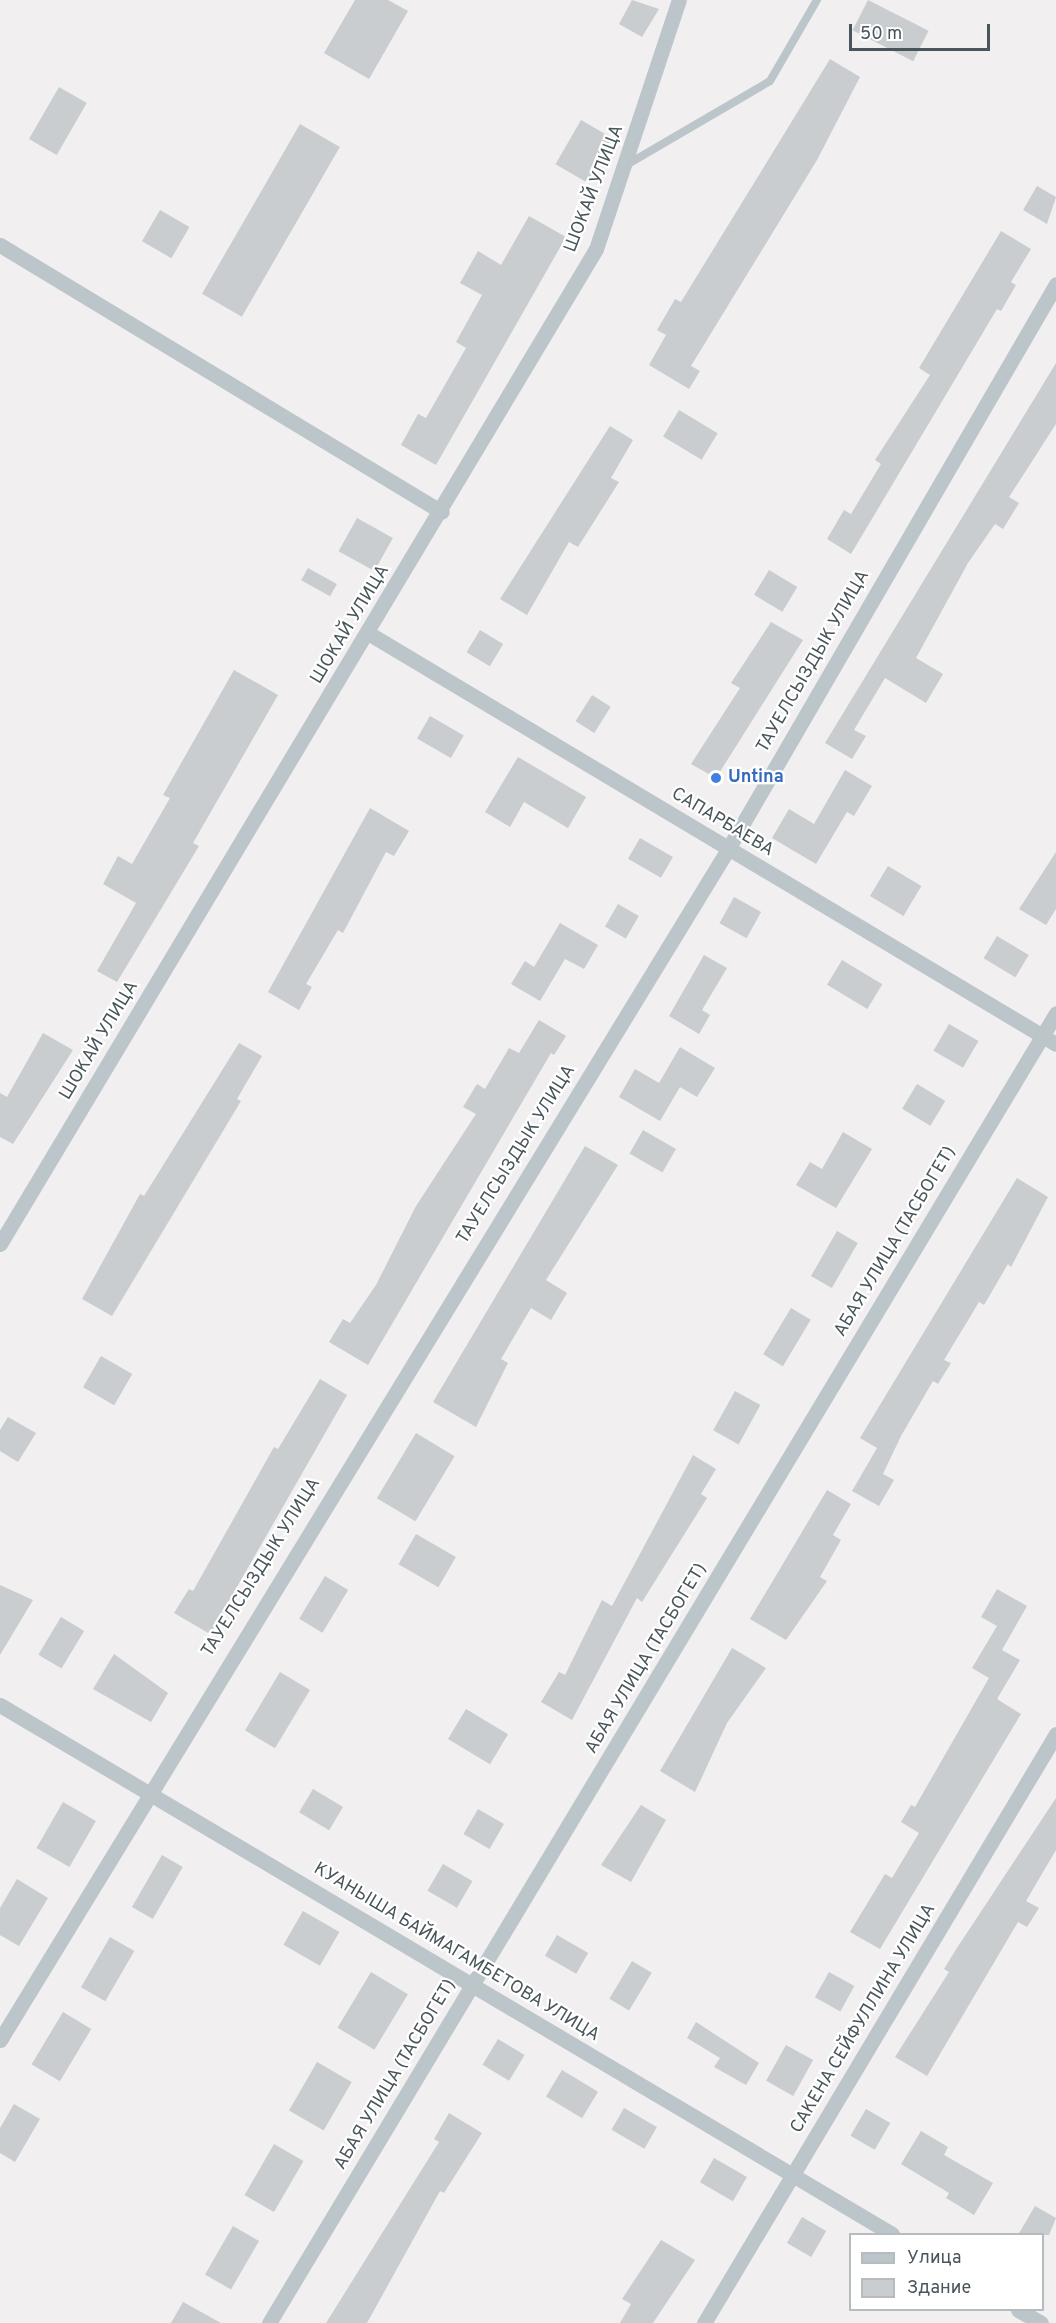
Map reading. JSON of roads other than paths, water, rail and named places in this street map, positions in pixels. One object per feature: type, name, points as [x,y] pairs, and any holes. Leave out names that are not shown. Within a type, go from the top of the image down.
[{"type":"street","name":"ШОКАЙ УЛИЦА","points":[[0,1244],[442,512],[596,249],[628,164],[679,0]]},
{"type":"street","points":[[0,245],[442,512]]},
{"type":"street","name":"ТАУЕЛСЫЗДЫК УЛИЦА","points":[[0,2040],[147,1792],[728,849],[1056,284]]},
{"type":"street","name":"САПАРБАЕВА","points":[[368,633],[1056,1044]]},
{"type":"street","name":"АБАЯ УЛИЦА (ТАСБОГЕТ)","points":[[269,2323],[1056,1013]]},
{"type":"street","name":"КУАНЫША БАЙМАГАМБЕТОВА УЛИЦА","points":[[0,1705],[889,2233]]},
{"type":"street","name":"САКЕНА СЕЙФУЛЛИНА УЛИЦА","points":[[704,2323],[794,2176],[1056,1734]]},
{"type":"street","points":[[1020,2311],[1041,2323]]},
{"type":"lane","points":[[628,164],[770,81],[817,0]]},
{"type":"place","name":"Untina","points":[[716,778]]}]
